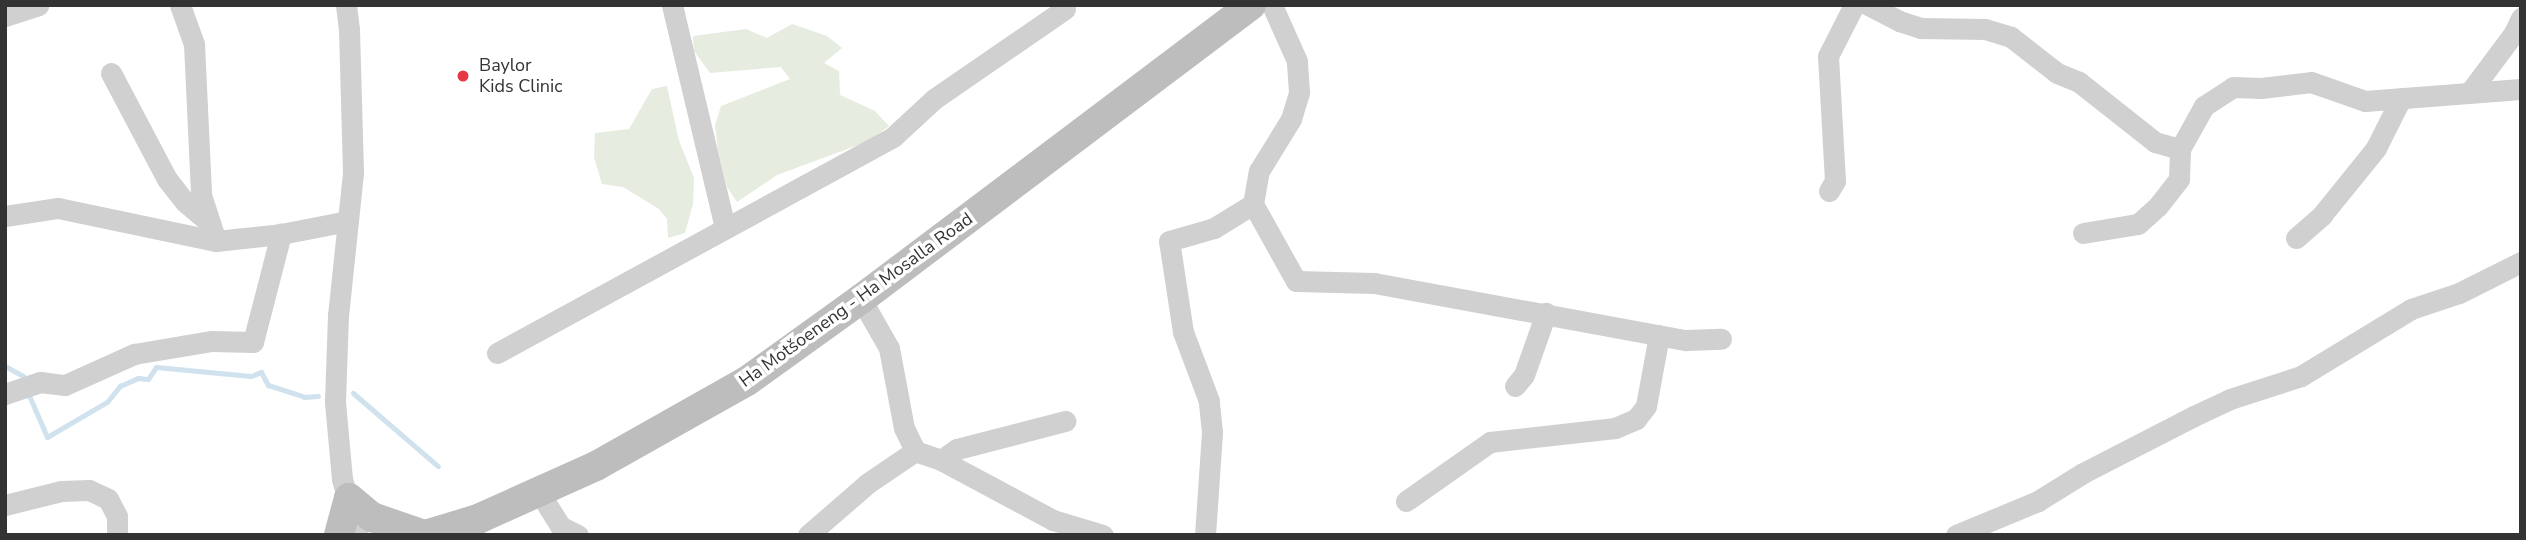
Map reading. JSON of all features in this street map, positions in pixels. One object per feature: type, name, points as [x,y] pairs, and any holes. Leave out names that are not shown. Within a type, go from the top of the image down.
[{"type":"main road","name":"Ha Motšoeneng - Ha Mosalla Road","points":[[425,535],[478,527],[539,492],[596,466],[747,381],[862,299],[1251,5]]},
{"type":"main road","points":[[339,535],[349,498],[372,517],[425,535]]},
{"type":"street","points":[[5,16],[38,5]]},
{"type":"street","points":[[180,5],[194,44],[201,195],[213,232]]},
{"type":"street","points":[[346,5],[353,173],[338,315],[335,402],[342,479],[358,535]]},
{"type":"street","points":[[672,5],[725,228]]},
{"type":"street","points":[[1272,5],[1297,61],[1299,92],[1291,119],[1259,171],[1253,204],[1296,281],[1374,283],[1686,340],[1721,339]]},
{"type":"street","points":[[1829,191],[1835,181],[1828,56],[1854,5]]},
{"type":"street","points":[[1868,5],[1899,21],[1921,28],[1985,29],[2011,37],[2057,73],[2079,82],[2155,142],[2180,149]]},
{"type":"street","points":[[497,353],[893,137],[934,99],[1065,9]]},
{"type":"street","points":[[2470,92],[2514,33],[2521,18]]},
{"type":"street","points":[[111,73],[167,179],[213,232]]},
{"type":"street","points":[[2083,233],[2138,224],[2158,206],[2179,179],[2180,149],[2204,106],[2233,87],[2261,88],[2311,82],[2365,101],[2521,89]]},
{"type":"street","points":[[2296,238],[2322,215],[2376,148],[2401,98]]},
{"type":"street","points":[[1205,535],[1212,432],[1209,401],[1183,332],[1169,241],[1214,228],[1253,204]]},
{"type":"street","points":[[5,216],[58,208],[213,232],[281,234],[348,221]]},
{"type":"street","points":[[5,394],[40,382],[65,385],[134,354],[212,341],[253,342],[281,234]]},
{"type":"street","points":[[1956,535],[2038,501],[2082,473],[2230,399],[2301,376],[2411,309],[2459,293],[2521,262]]},
{"type":"street","points":[[862,299],[889,348],[904,428],[915,452],[942,460],[1053,520],[1103,535]]},
{"type":"street","points":[[1515,386],[1524,375],[1546,313]]},
{"type":"street","points":[[1406,501],[1490,442],[1615,428],[1636,418],[1647,406],[1659,335]]},
{"type":"street","points":[[942,460],[957,449],[1065,421]]},
{"type":"street","points":[[808,535],[868,483],[915,452]]},
{"type":"street","points":[[5,505],[61,491],[89,490],[108,499],[117,516],[117,535]]},
{"type":"street","points":[[539,492],[560,526],[578,535]]},
{"type":"shaded area","points":[[792,24],[827,36],[842,48],[824,63],[839,71],[840,95],[875,111],[889,126],[869,141],[777,175],[737,202],[727,187],[718,150],[715,125],[721,106],[790,79],[781,67],[710,73],[694,51],[693,36],[746,29],[767,38]]},
{"type":"shaded area","points":[[667,86],[679,141],[694,178],[693,204],[685,233],[668,238],[667,219],[659,209],[623,187],[602,184],[594,157],[595,133],[629,129],[652,89]]},
{"type":"waterway","points":[[5,366],[23,376],[25,383]]},
{"type":"waterway","points":[[28,393],[47,437],[107,402],[120,386],[138,378],[148,379],[156,367],[251,376],[261,372],[268,385],[304,397],[318,396]]},
{"type":"waterway","points":[[353,393],[438,466]]},
{"type":"place","name":"Baylor Kids Clinic","points":[[463,76]]}]
